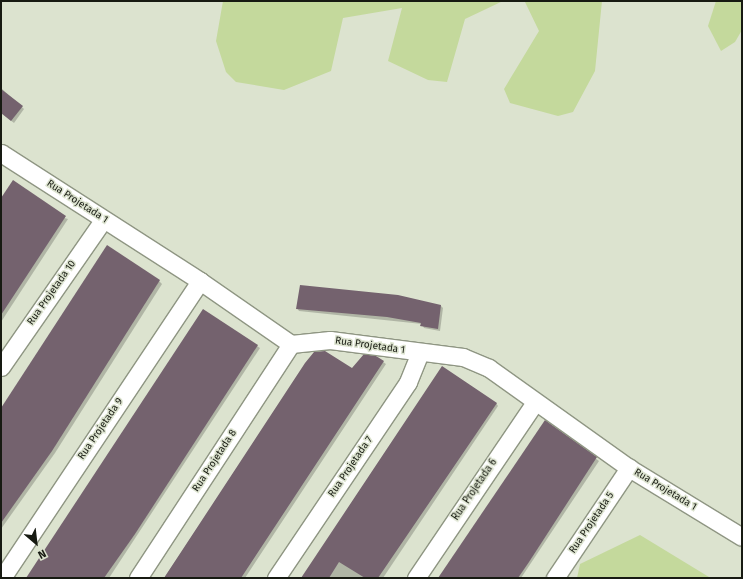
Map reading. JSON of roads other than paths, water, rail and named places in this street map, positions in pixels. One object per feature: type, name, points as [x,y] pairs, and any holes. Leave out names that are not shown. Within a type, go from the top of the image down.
[{"type":"street","name":"Rua Projetada 1","points":[[3,157],[200,281],[292,344],[330,340],[463,356],[489,368],[629,468],[742,536]]},
{"type":"street","name":"Rua Projetada 10","points":[[1,367],[103,220]]},
{"type":"street","name":"Rua Projetada 9","points":[[2,578],[200,281]]},
{"type":"street","name":"Rua Projetada 8","points":[[138,578],[292,344]]},
{"type":"street","name":"Rua Projetada 7","points":[[276,578],[408,382],[420,352]]},
{"type":"street","name":"Rua Projetada 6","points":[[416,578],[535,402]]},
{"type":"street","name":"Rua Projetada 5","points":[[555,578],[629,468]]}]
